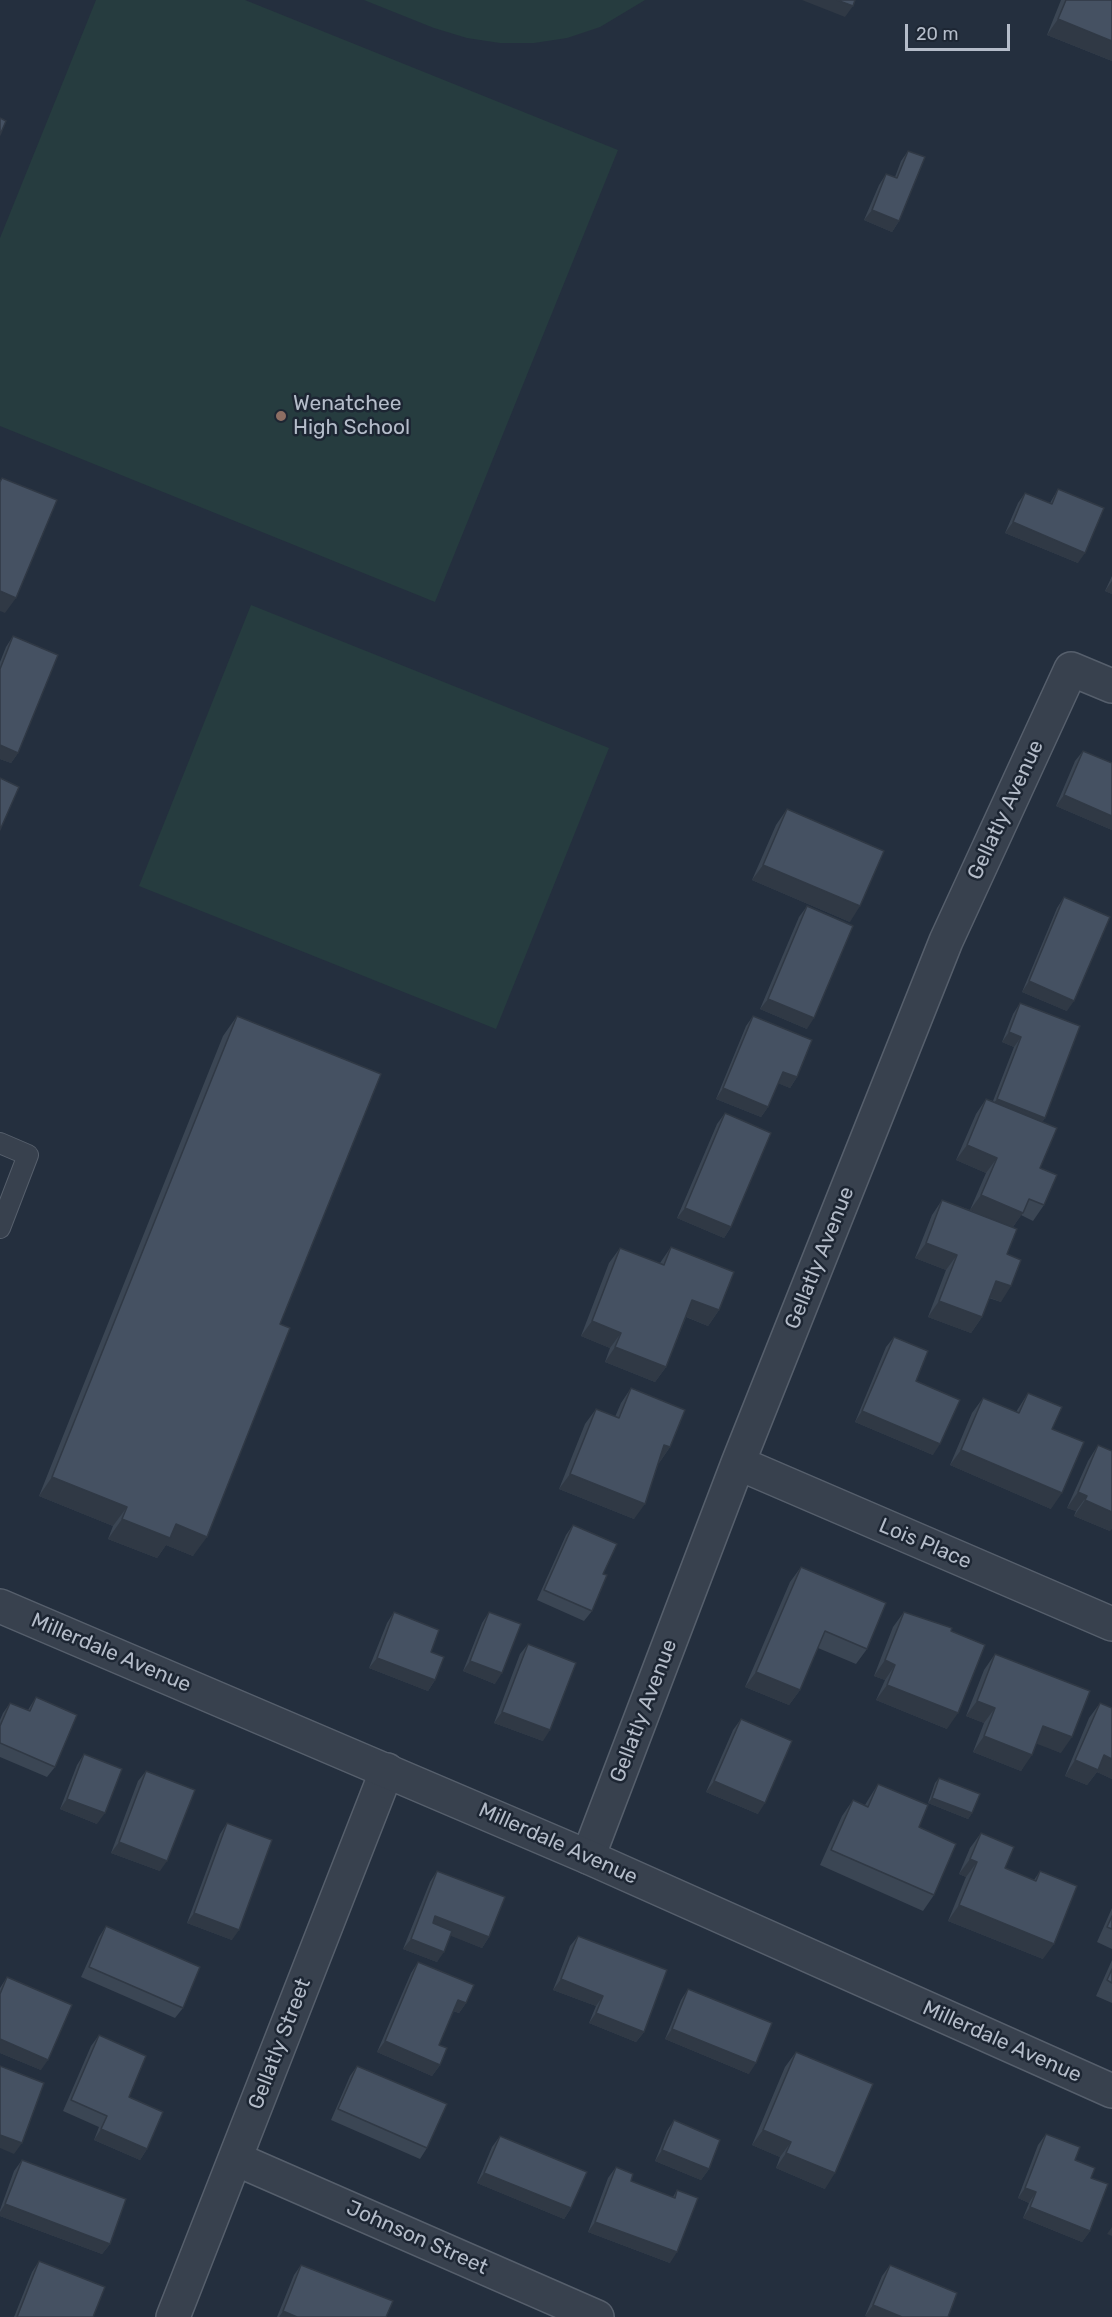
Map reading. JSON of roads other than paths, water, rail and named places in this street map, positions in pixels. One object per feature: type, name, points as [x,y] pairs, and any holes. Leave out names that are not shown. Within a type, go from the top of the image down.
[{"type":"street","name":"Gellatly Avenue","points":[[588,1857],[738,1463],[946,941],[1071,669],[1112,686]]},
{"type":"street","name":"Lois Place","points":[[738,1463],[1112,1624]]},
{"type":"street","name":"Millerdale Avenue","points":[[0,1606],[588,1857],[1112,2091]]},
{"type":"street","name":"Gellatly Street","points":[[173,2317],[387,1770]]},
{"type":"street","name":"Johnson Street","points":[[236,2158],[597,2317]]},
{"type":"lane","points":[[0,1143],[28,1155],[0,1228]]},
{"type":"place","name":"Wenatchee High School","points":[[281,416]]}]
